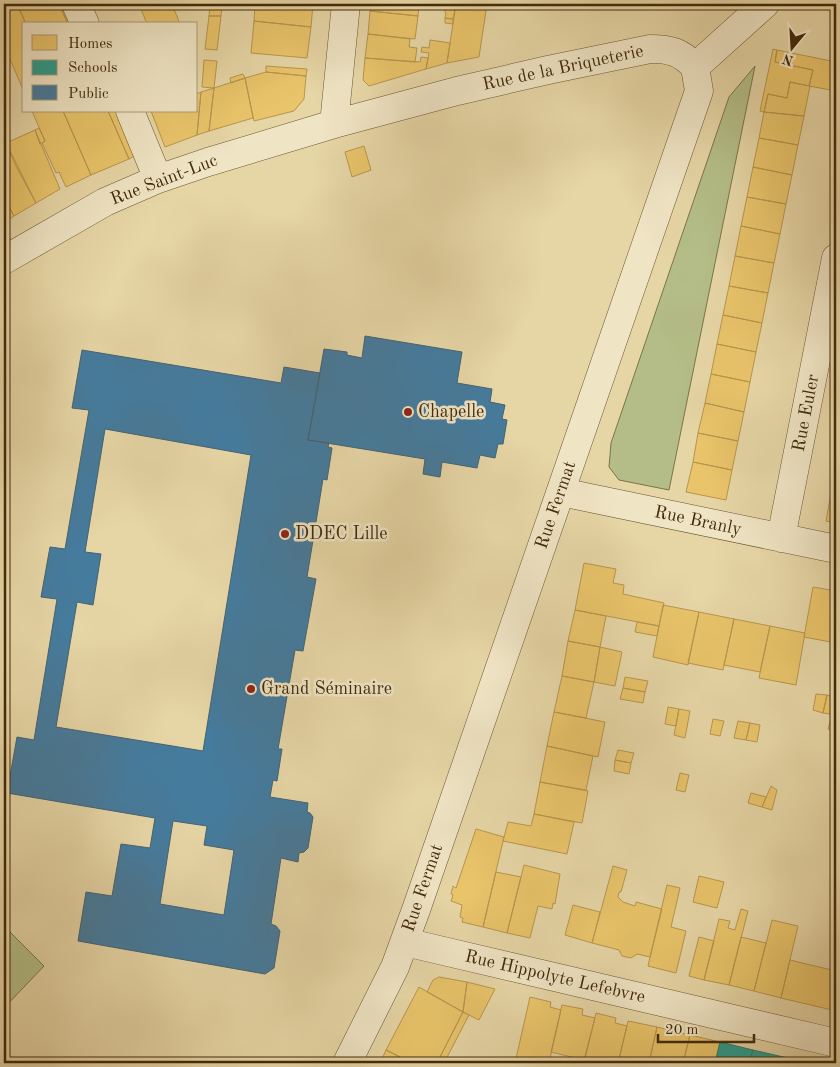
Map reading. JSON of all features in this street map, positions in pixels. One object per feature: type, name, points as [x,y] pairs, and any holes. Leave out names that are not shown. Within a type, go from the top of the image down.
[{"type":"street","points":[[76,4],[84,22]]},
{"type":"street","points":[[334,124],[346,4]]},
{"type":"street","points":[[694,68],[765,4]]},
{"type":"street","name":"Rue de la Briqueterie","points":[[334,124],[501,80],[650,49],[667,49],[685,57],[694,68]]},
{"type":"street","name":"Rue Fermat","points":[[405,942],[699,91],[694,68]]},
{"type":"street","points":[[130,112],[158,179]]},
{"type":"street","name":"Rue Saint-Luc","points":[[4,260],[105,202],[158,179],[334,124]]},
{"type":"street","name":"Rue Euler","points":[[781,538],[836,258]]},
{"type":"street","name":"Rue Branly","points":[[561,492],[836,549]]},
{"type":"street","points":[[347,1063],[395,967],[405,942]]},
{"type":"street","name":"Rue Hippolyte Lefebvre","points":[[405,942],[836,1043]]},
{"type":"green space","points":[[755,66],[669,490],[619,480],[609,467],[611,443],[729,97]]},
{"type":"green space","points":[[4,926],[44,966],[4,1008]]},
{"type":"building: Homes","points":[[4,4],[17,4],[25,22],[22,22],[22,87],[4,45]]},
{"type":"building: Homes","points":[[17,4],[59,4],[67,22],[25,22]]},
{"type":"building: Homes","points":[[59,4],[69,4],[77,22],[67,22]]},
{"type":"building: Homes","points":[[139,4],[172,4],[179,22],[146,22]]},
{"type":"building: Homes","points":[[210,4],[222,4],[221,16],[209,16]]},
{"type":"building: Homes","points":[[255,4],[313,4],[311,27],[254,21]]},
{"type":"building: Homes","points":[[371,4],[419,4],[418,16],[370,11]]},
{"type":"building: Homes","points":[[443,4],[456,4],[453,19],[445,18],[446,13],[442,7]]},
{"type":"building: Homes","points":[[456,4],[487,4],[479,57],[447,63]]},
{"type":"building: Homes","points":[[370,11],[418,16],[415,39],[368,34]]},
{"type":"building: Homes","points":[[209,16],[221,16],[217,50],[205,49]]},
{"type":"building: Homes","points":[[445,18],[453,19],[453,24],[445,23]]},
{"type":"building: Homes","points":[[254,21],[311,27],[307,58],[251,53]]},
{"type":"building: Homes","points":[[368,34],[410,39],[409,47],[417,48],[415,62],[365,58]]},
{"type":"building: Homes","points":[[430,40],[450,43],[447,63],[426,69],[429,53],[421,52],[422,47],[429,48]]},
{"type":"building: Homes","points":[[773,49],[777,50],[775,62],[813,70],[809,86],[790,82],[787,98],[768,94],[764,112],[760,111]]},
{"type":"building: Homes","points":[[777,50],[836,62],[836,91],[809,86],[813,70],[775,62]]},
{"type":"building: Homes","points":[[421,57],[428,58],[426,69],[369,86],[363,80],[365,58],[420,62]]},
{"type":"building: Homes","points":[[204,60],[217,61],[214,88],[202,87]]},
{"type":"building: Homes","points":[[266,66],[307,69],[306,76],[266,72]]},
{"type":"building: Homes","points":[[266,72],[306,76],[304,99],[294,111],[254,121],[245,78]]},
{"type":"building: Homes","points":[[243,74],[245,78],[231,83],[230,78]]},
{"type":"building: Homes","points":[[245,78],[253,118],[209,131],[214,88]]},
{"type":"building: Homes","points":[[790,82],[810,86],[804,116],[764,112],[768,94],[787,98]]},
{"type":"building: Homes","points":[[214,88],[209,131],[197,135],[201,92]]},
{"type":"building: Homes","points":[[201,92],[197,135],[165,147],[151,112],[198,112],[198,93]]},
{"type":"building: Homes","points":[[32,112],[63,112],[91,175],[66,187],[59,172],[56,173],[42,143],[45,141]]},
{"type":"building: Homes","points":[[63,112],[108,112],[129,159],[91,175]]},
{"type":"building: Homes","points":[[108,112],[118,112],[138,154],[129,159]]},
{"type":"building: Homes","points":[[764,112],[804,116],[798,145],[759,138]]},
{"type":"building: Homes","points":[[39,128],[45,141],[40,144],[35,130]]},
{"type":"building: Homes","points":[[35,130],[60,189],[36,203],[6,143]]},
{"type":"building: Homes","points":[[4,138],[16,166],[36,203],[14,216],[4,198]]},
{"type":"building: Homes","points":[[759,138],[798,145],[792,175],[753,167]]},
{"type":"building: Homes","points":[[364,146],[371,170],[352,177],[345,152]]},
{"type":"building: Homes","points":[[753,167],[792,175],[786,204],[747,197]]},
{"type":"building: Homes","points":[[747,197],[786,204],[780,234],[741,226]]},
{"type":"building: Homes","points":[[4,198],[14,216],[4,223]]},
{"type":"building: Homes","points":[[741,226],[780,234],[774,263],[735,256]]},
{"type":"building: Homes","points":[[735,256],[774,263],[768,293],[729,286]]},
{"type":"building: Homes","points":[[729,286],[768,293],[762,323],[723,315]]},
{"type":"building: Homes","points":[[723,315],[762,323],[756,352],[717,344]]},
{"type":"building: Homes","points":[[717,344],[756,352],[750,382],[711,374]]},
{"type":"building: Homes","points":[[711,374],[750,382],[744,412],[705,403]]},
{"type":"building: Homes","points":[[705,403],[744,412],[738,441],[698,433]]},
{"type":"building: Homes","points":[[698,433],[738,441],[732,470],[693,462]]},
{"type":"building: Homes","points":[[693,462],[732,470],[726,500],[686,492]]},
{"type":"building: Homes","points":[[832,488],[836,489],[836,523],[826,521]]},
{"type":"building: Homes","points":[[584,563],[616,569],[613,583],[624,585],[623,594],[664,603],[659,626],[575,610]]},
{"type":"building: Homes","points":[[813,587],[836,591],[836,643],[804,637]]},
{"type":"building: Homes","points":[[663,605],[699,612],[688,665],[653,657]]},
{"type":"building: Homes","points":[[575,610],[606,616],[600,647],[568,641]]},
{"type":"building: Homes","points":[[699,612],[734,619],[723,670],[688,663]]},
{"type":"building: Homes","points":[[734,619],[770,626],[760,672],[724,665]]},
{"type":"building: Homes","points":[[637,622],[659,626],[657,636],[635,632]]},
{"type":"building: Homes","points":[[770,626],[805,633],[796,685],[759,678]]},
{"type":"building: Homes","points":[[568,641],[600,647],[594,682],[562,676]]},
{"type":"building: Homes","points":[[600,647],[622,652],[615,686],[594,682]]},
{"type":"building: Homes","points":[[562,676],[594,682],[586,718],[554,712]]},
{"type":"building: Homes","points":[[625,677],[648,681],[645,692],[623,688]]},
{"type":"building: Homes","points":[[623,688],[645,692],[643,703],[620,699]]},
{"type":"building: Homes","points":[[816,694],[827,695],[823,713],[813,710]]},
{"type":"building: Homes","points":[[827,695],[836,697],[836,715],[823,713]]},
{"type":"building: Homes","points":[[668,707],[679,709],[676,726],[665,724]]},
{"type":"building: Homes","points":[[679,709],[690,711],[685,738],[674,735]]},
{"type":"building: Homes","points":[[554,712],[605,722],[598,757],[547,746]]},
{"type":"building: Homes","points":[[713,719],[724,721],[720,736],[710,734]]},
{"type":"building: Homes","points":[[831,719],[836,720],[836,731],[828,729]]},
{"type":"building: Homes","points":[[738,721],[750,723],[746,740],[734,738]]},
{"type":"building: Homes","points":[[750,723],[760,725],[757,742],[746,740]]},
{"type":"building: Homes","points":[[547,746],[593,756],[586,790],[540,782]]},
{"type":"building: Homes","points":[[618,750],[634,753],[631,763],[615,760]]},
{"type":"building: Homes","points":[[615,760],[631,763],[629,774],[614,771]]},
{"type":"building: Homes","points":[[680,773],[689,775],[685,792],[676,790]]},
{"type":"building: Homes","points":[[540,782],[588,791],[582,823],[534,814]]},
{"type":"building: Homes","points":[[771,786],[777,790],[772,810],[762,807]]},
{"type":"building: Homes","points":[[751,793],[766,797],[762,807],[748,803]]},
{"type":"building: Homes","points":[[534,814],[574,822],[567,854],[503,841],[508,822],[531,826]]},
{"type":"building: Homes","points":[[476,829],[504,837],[483,927],[462,922],[463,918],[460,917],[462,905],[451,901],[453,886],[456,888]]},
{"type":"building: Homes","points":[[524,865],[560,874],[555,904],[553,903],[552,909],[538,906],[530,938],[507,933]]},
{"type":"building: Homes","points":[[613,866],[627,870],[618,897],[623,902],[635,906],[636,902],[662,909],[650,957],[637,954],[631,958],[622,956],[619,950],[592,943]]},
{"type":"building: Homes","points":[[496,872],[521,877],[507,933],[483,927]]},
{"type":"building: Homes","points":[[699,876],[724,882],[717,908],[693,902]]},
{"type":"building: Homes","points":[[667,885],[680,888],[671,927],[686,931],[676,973],[648,966]]},
{"type":"building: Homes","points":[[573,905],[600,912],[592,943],[565,935]]},
{"type":"building: Homes","points":[[741,909],[748,911],[729,985],[704,980],[719,919],[730,921],[728,928],[735,930]]},
{"type":"building: Homes","points":[[772,920],[798,926],[781,998],[754,991]]},
{"type":"building: Homes","points":[[699,937],[714,941],[704,980],[689,976]]},
{"type":"building: Homes","points":[[741,937],[766,943],[754,991],[729,985]]},
{"type":"building: Homes","points":[[790,960],[836,971],[836,992],[832,1010],[781,998]]},
{"type":"building: Homes","points":[[439,977],[467,982],[463,1012],[427,992],[433,980]]},
{"type":"building: Homes","points":[[467,982],[495,989],[479,1020],[463,1012]]},
{"type":"building: Homes","points":[[419,987],[463,1012],[437,1063],[412,1063],[386,1050]]},
{"type":"building: Homes","points":[[836,992],[836,1011],[832,1010]]},
{"type":"building: Homes","points":[[530,997],[551,1002],[550,1007],[561,1010],[549,1063],[515,1063]]},
{"type":"building: Homes","points":[[562,1005],[583,1009],[582,1015],[595,1018],[584,1060],[551,1052]]},
{"type":"building: Homes","points":[[463,1012],[469,1015],[444,1063],[437,1063]]},
{"type":"building: Homes","points":[[596,1013],[616,1018],[615,1023],[627,1026],[618,1063],[584,1063]]},
{"type":"building: Homes","points":[[628,1021],[657,1027],[649,1063],[618,1063]]},
{"type":"building: Homes","points":[[657,1027],[690,1035],[683,1063],[649,1063]]},
{"type":"building: Homes","points":[[690,1035],[720,1042],[715,1063],[683,1063]]},
{"type":"building: Homes","points":[[386,1050],[412,1063],[380,1063]]},
{"type":"building: Schools","points":[[720,1042],[753,1050],[749,1063],[715,1063]]},
{"type":"building: Schools","points":[[753,1050],[801,1061],[809,1063],[749,1063]]},
{"type":"building: Public","name":"Chapelle","points":[[365,336],[462,352],[457,383],[492,389],[490,402],[505,405],[502,419],[507,420],[503,444],[498,444],[495,458],[480,455],[477,468],[442,462],[440,477],[423,474],[425,459],[308,440],[324,349],[347,352],[347,355],[362,358]]},
{"type":"building: Public","name":"Grand Séminaire","points":[[82,350],[281,383],[284,367],[320,373],[308,440],[329,443],[328,447],[332,448],[327,480],[323,479],[307,577],[316,579],[303,651],[295,650],[278,749],[282,749],[277,781],[273,780],[270,797],[308,803],[307,812],[313,817],[308,848],[304,852],[299,853],[298,862],[281,858],[271,924],[280,931],[274,968],[265,974],[78,941],[86,892],[112,896],[121,844],[150,848],[155,818],[7,793],[17,737],[34,740],[57,599],[41,597],[50,547],[65,549],[89,410],[72,408]],"holes":[[[105,429],[251,455],[203,751],[56,727],[77,602],[93,605],[101,554],[85,552]],[[173,821],[207,826],[204,845],[234,850],[224,915],[160,904]]]},
{"type":"place","name":"Chapelle","points":[[408,412]]},
{"type":"place","name":"DDEC Lille","points":[[285,534]]},
{"type":"place","name":"Grand Séminaire","points":[[251,689]]}]
